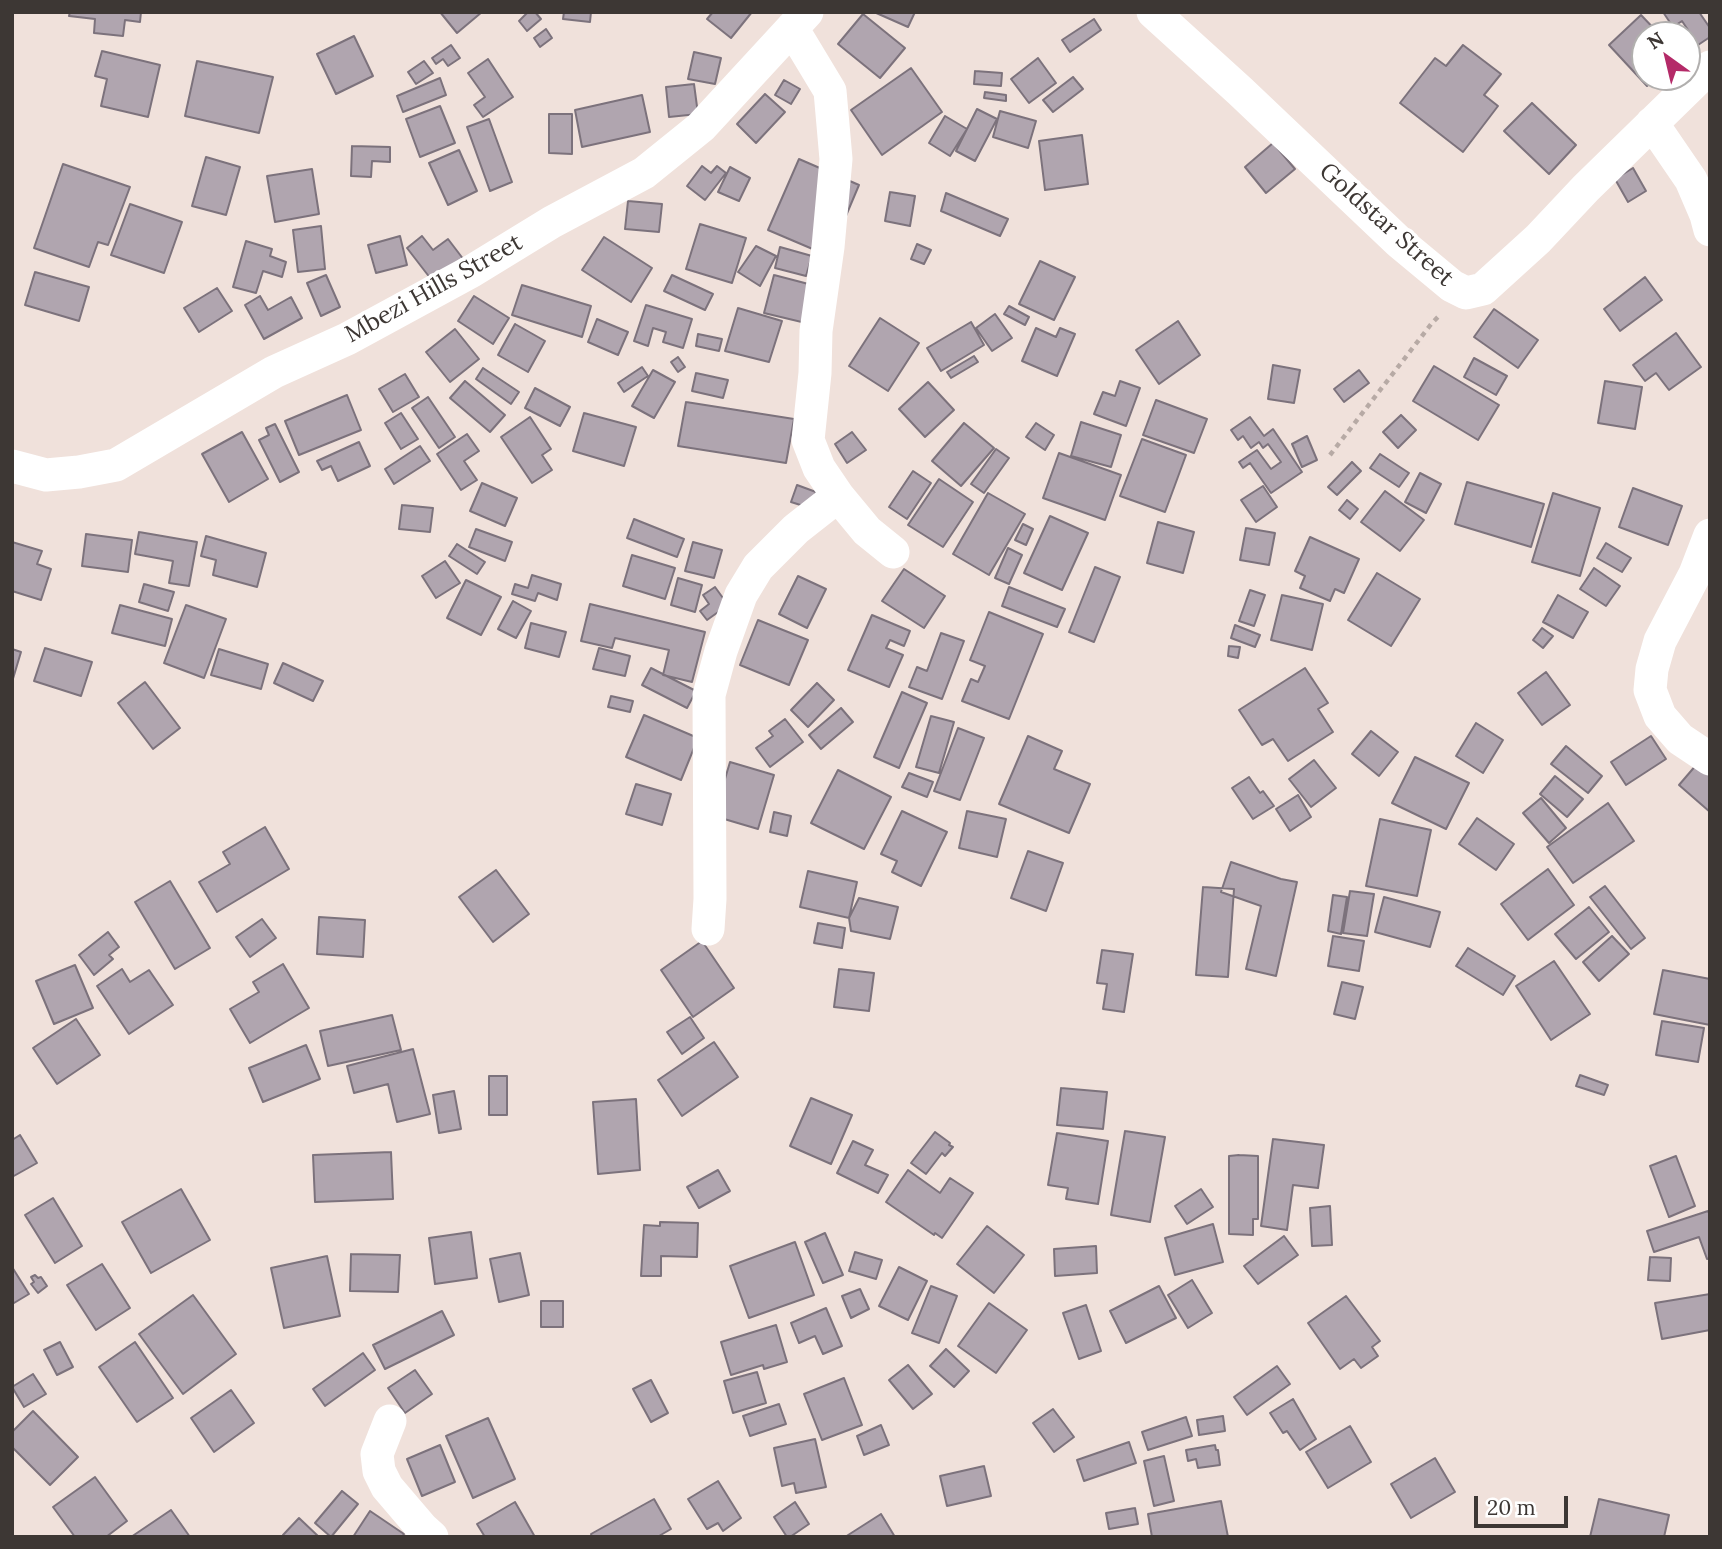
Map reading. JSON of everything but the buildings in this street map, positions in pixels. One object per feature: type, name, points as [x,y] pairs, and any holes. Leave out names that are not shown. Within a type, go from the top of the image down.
[{"type":"street","name":"Goldstar Street","points":[[1153,12],[1399,242],[1452,286],[1466,293],[1483,289],[1538,239],[1586,188],[1710,67]]},
{"type":"street","name":"Mbezi Hills Street","points":[[12,466],[46,475],[116,465],[274,372],[347,339],[472,271],[552,222],[644,173],[701,127],[800,20]]},
{"type":"street","points":[[800,20],[830,91],[836,159],[828,247],[816,331],[815,373],[807,440],[819,468],[838,496],[867,531],[893,552]]},
{"type":"street","points":[[1652,123],[1691,180],[1710,230]]},
{"type":"street","points":[[708,929],[709,695],[721,651],[741,595],[758,567],[796,529],[838,496]]},
{"type":"street","points":[[1710,535],[1695,574],[1660,641],[1652,669],[1650,690],[1660,716],[1680,739],[1710,759]]},
{"type":"street","points":[[390,1421],[377,1454],[379,1471],[394,1496],[432,1537]]},
{"type":"path","points":[[1330,455],[1432,323],[1466,293]]}]
